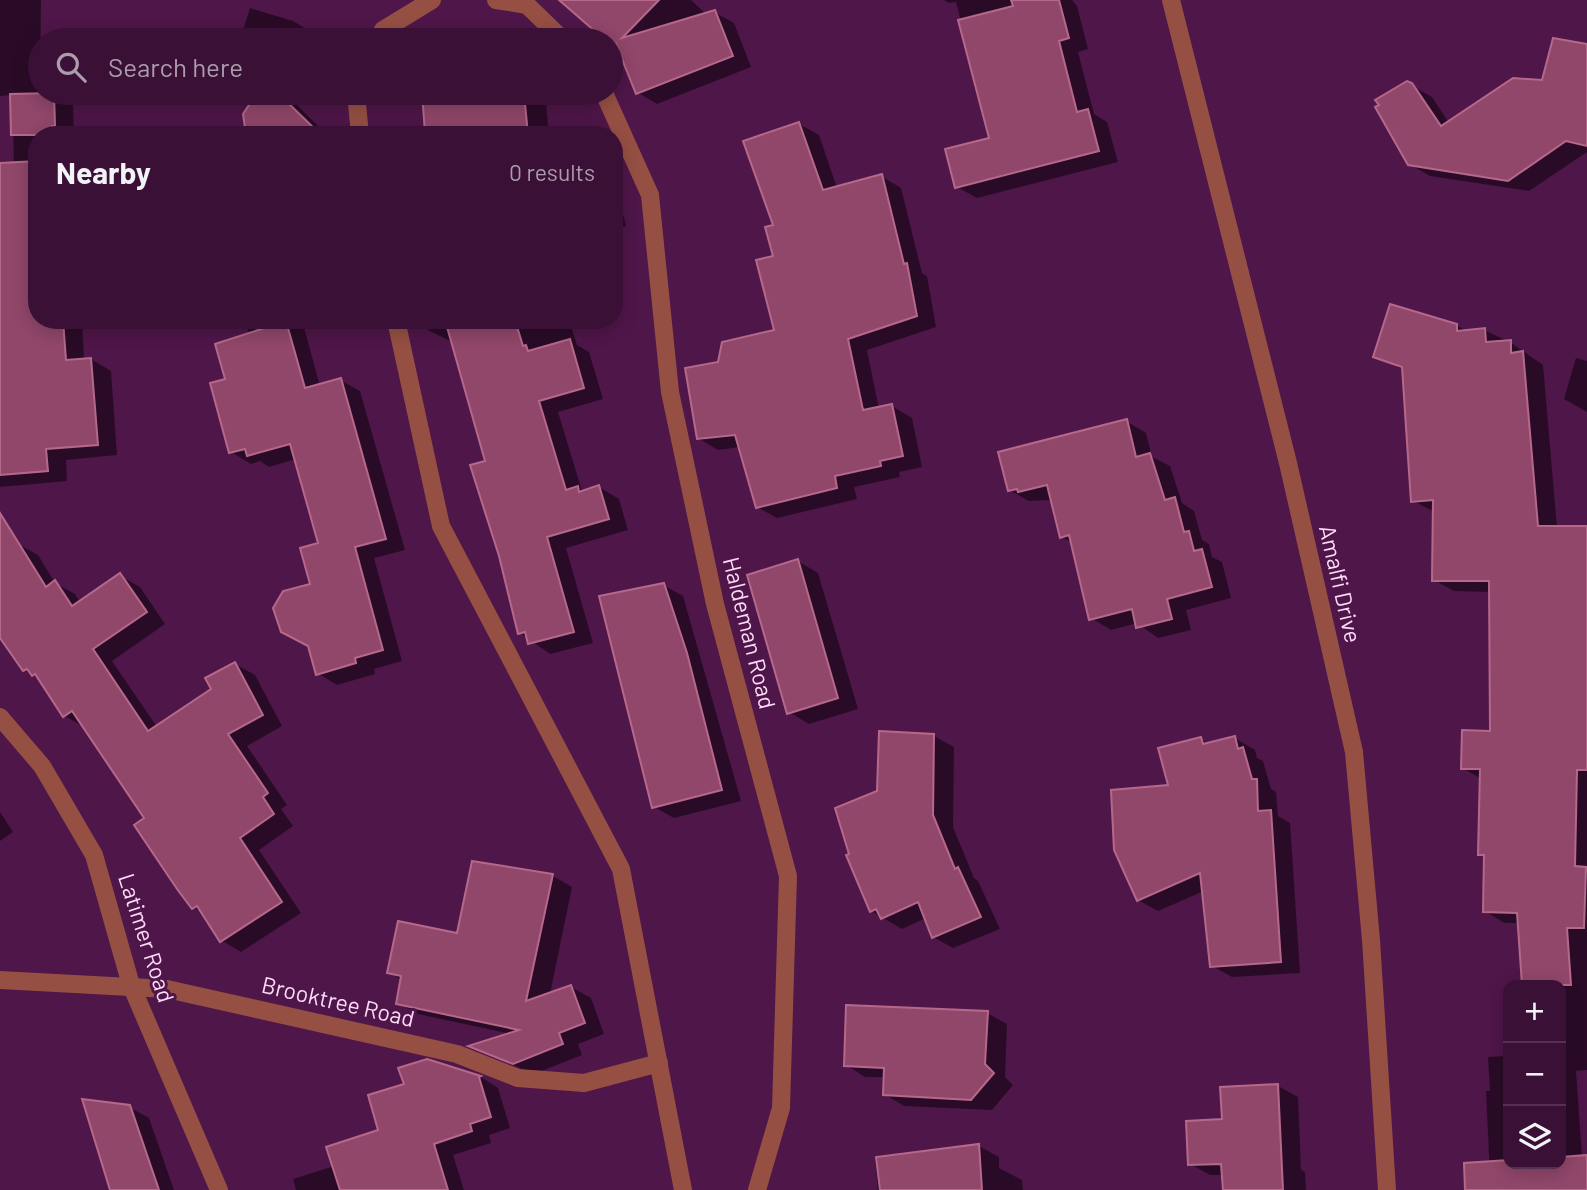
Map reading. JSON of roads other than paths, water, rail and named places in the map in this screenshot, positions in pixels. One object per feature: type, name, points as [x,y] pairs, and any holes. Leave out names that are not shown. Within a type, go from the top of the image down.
[{"type":"street","points":[[386,28],[432,0]]},
{"type":"street","points":[[496,0],[527,5],[551,28]]},
{"type":"street","name":"Amalfi Drive","points":[[1171,0],[1288,463],[1318,606],[1354,752],[1371,940],[1387,1190]]},
{"type":"street","points":[[357,105],[359,126]]},
{"type":"street","name":"Haldeman Road","points":[[609,105],[619,126]]},
{"type":"street","name":"Haldeman Road","points":[[623,135],[650,195],[670,392],[715,604],[788,876],[781,1108],[757,1190]]},
{"type":"street","points":[[398,329],[441,526],[621,869],[683,1190]]},
{"type":"street","name":"Latimer Road","points":[[0,717],[42,766],[94,855],[131,985],[219,1190]]},
{"type":"street","name":"Brooktree Road","points":[[0,980],[167,989],[457,1054],[517,1078],[584,1083],[659,1063]]}]
